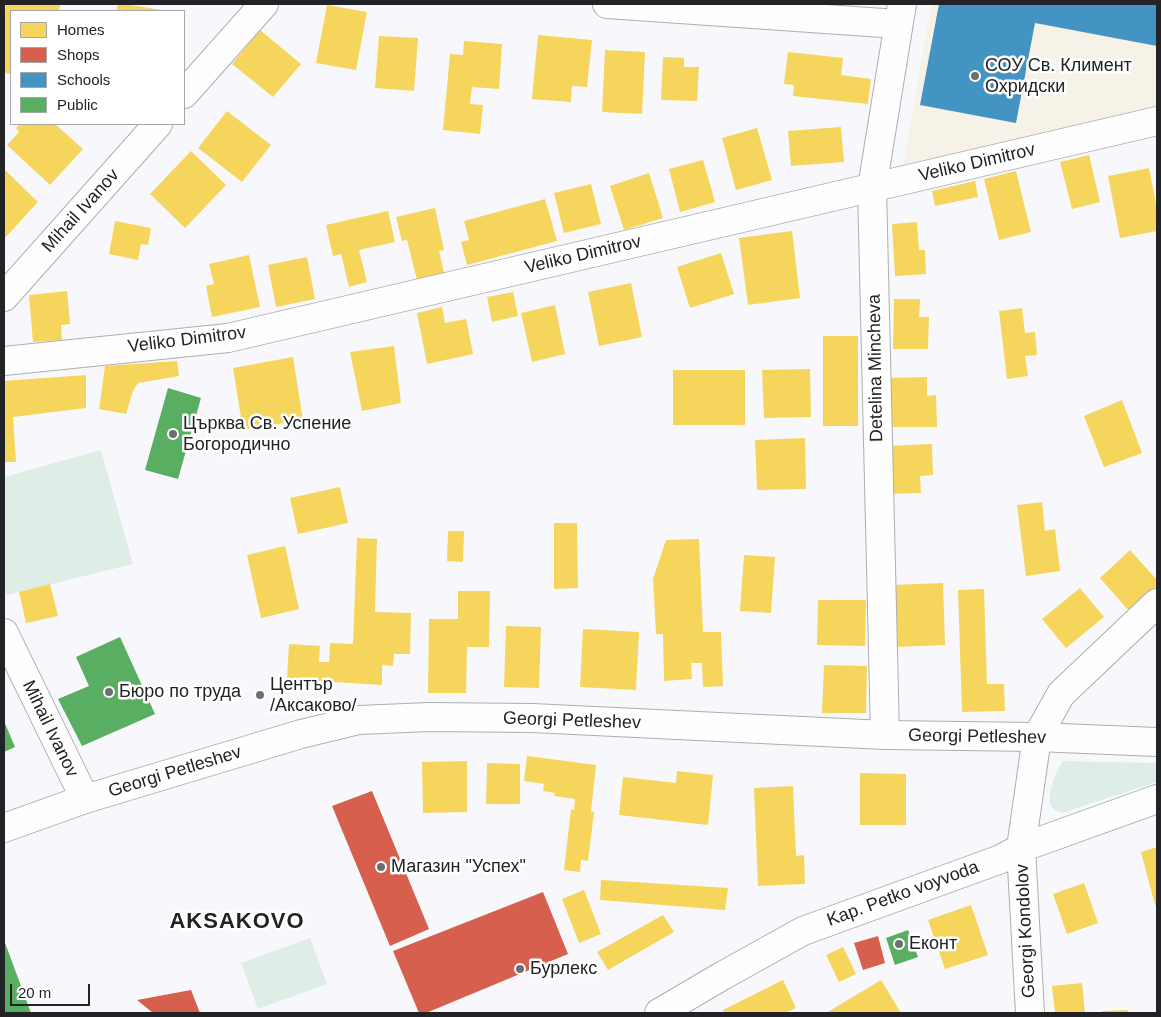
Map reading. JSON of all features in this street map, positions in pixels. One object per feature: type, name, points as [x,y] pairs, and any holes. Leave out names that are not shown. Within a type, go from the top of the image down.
[{"type":"street","points":[[185,93],[264,4]]},
{"type":"street","points":[[607,4],[900,14]]},
{"type":"street","name":"Detelina Mincheva","points":[[885,735],[872,188],[900,14]]},
{"type":"street","name":"Veliko Dimitrov","points":[[4,361],[228,338],[1157,121]]},
{"type":"street","name":"Mihail Ivanov","points":[[4,297],[157,125]]},
{"type":"street","points":[[1037,737],[1061,694],[1157,603]]},
{"type":"street","name":"Mihail Ivanov","points":[[4,633],[85,799]]},
{"type":"street","name":"Georgi Petleshev","points":[[4,828],[85,799],[301,734],[359,720],[428,717],[532,718],[885,735],[1037,737],[1157,742]]},
{"type":"street","name":"Georgi Kondolov","points":[[1030,1013],[1021,848],[1037,737]]},
{"type":"street","name":"Kap. Petko voyvoda","points":[[659,1013],[803,931],[1001,858],[1021,848],[1157,799]]},
{"type":"shaded area","points":[[931,4],[1157,4],[1157,107],[903,167]]},
{"type":"shaded area","points":[[101,450],[133,564],[7,595],[4,589],[4,477]]},
{"type":"shaded area","points":[[1063,761],[1157,763],[1157,782],[1062,813],[1054,810],[1051,805],[1050,793],[1054,778]]},
{"type":"shaded area","points":[[310,938],[327,984],[258,1009],[241,963]]},
{"type":"building: Homes","points":[[6,4],[60,5],[59,10],[10,10],[10,74],[4,73],[4,18]]},
{"type":"building: Homes","points":[[118,4],[125,4],[161,10],[116,10]]},
{"type":"building: Homes","points":[[327,5],[367,12],[356,70],[316,63]]},
{"type":"building: Homes","points":[[260,30],[301,64],[273,97],[232,64]]},
{"type":"building: Homes","points":[[538,35],[592,40],[587,87],[572,86],[571,102],[532,99]]},
{"type":"building: Homes","points":[[379,36],[418,38],[414,91],[375,88]]},
{"type":"building: Homes","points":[[464,41],[502,44],[499,89],[472,87],[470,104],[483,105],[480,134],[443,130],[450,54],[463,55]]},
{"type":"building: Homes","points":[[605,50],[645,52],[642,114],[602,112]]},
{"type":"building: Homes","points":[[788,52],[843,58],[841,75],[871,79],[868,104],[793,96],[794,85],[784,84]]},
{"type":"building: Homes","points":[[663,57],[684,58],[684,67],[699,67],[697,101],[661,100]]},
{"type":"building: Homes","points":[[227,111],[271,145],[242,182],[198,148]]},
{"type":"building: Homes","points":[[19,125],[56,125],[83,149],[50,185],[7,145],[19,132],[16,128]]},
{"type":"building: Homes","points":[[841,127],[844,162],[791,166],[788,131]]},
{"type":"building: Homes","points":[[757,128],[772,180],[736,190],[722,138]]},
{"type":"building: Homes","points":[[191,151],[226,185],[185,228],[150,194]]},
{"type":"building: Homes","points":[[1089,155],[1100,202],[1072,209],[1060,162]]},
{"type":"building: Homes","points":[[703,160],[715,202],[680,212],[669,169]]},
{"type":"building: Homes","points":[[1149,168],[1157,209],[1157,231],[1120,238],[1108,176]]},
{"type":"building: Homes","points":[[4,169],[38,202],[4,239]]},
{"type":"building: Homes","points":[[1016,171],[1031,232],[999,240],[984,179]]},
{"type":"building: Homes","points":[[649,173],[663,218],[624,230],[610,186]]},
{"type":"building: Homes","points":[[975,181],[978,197],[935,206],[932,191]]},
{"type":"building: Homes","points":[[591,184],[601,224],[564,233],[554,193]]},
{"type":"building: Homes","points":[[545,199],[557,241],[467,265],[461,242],[469,240],[464,221]]},
{"type":"building: Homes","points":[[435,208],[444,250],[439,251],[445,277],[418,284],[407,240],[402,241],[396,217]]},
{"type":"building: Homes","points":[[388,211],[395,242],[359,250],[367,282],[349,287],[341,254],[333,256],[326,225]]},
{"type":"building: Homes","points":[[115,221],[151,228],[148,245],[141,244],[138,260],[109,254]]},
{"type":"building: Homes","points":[[917,222],[919,250],[925,250],[926,274],[895,276],[892,224]]},
{"type":"building: Homes","points":[[792,231],[800,298],[748,305],[739,238]]},
{"type":"building: Homes","points":[[721,253],[734,294],[690,308],[677,267]]},
{"type":"building: Homes","points":[[249,255],[260,307],[212,317],[206,286],[214,284],[209,264]]},
{"type":"building: Homes","points":[[307,257],[315,299],[276,307],[268,265]]},
{"type":"building: Homes","points":[[631,283],[642,337],[599,346],[588,292]]},
{"type":"building: Homes","points":[[67,291],[70,324],[61,325],[62,340],[33,342],[29,295]]},
{"type":"building: Homes","points":[[513,292],[518,316],[492,322],[487,297]]},
{"type":"building: Homes","points":[[894,299],[920,299],[919,317],[929,317],[928,349],[893,349]]},
{"type":"building: Homes","points":[[555,305],[565,354],[532,362],[521,313]]},
{"type":"building: Homes","points":[[442,307],[445,323],[466,319],[473,354],[427,364],[417,313]]},
{"type":"building: Homes","points":[[1022,308],[1025,333],[1035,332],[1037,355],[1025,356],[1028,376],[1007,379],[999,311]]},
{"type":"building: Homes","points":[[823,336],[858,336],[858,426],[823,426]]},
{"type":"building: Homes","points":[[394,346],[401,403],[362,411],[350,352]]},
{"type":"building: Homes","points":[[293,357],[303,420],[243,430],[233,368]]},
{"type":"building: Homes","points":[[177,361],[179,376],[138,383],[133,391],[126,414],[99,409],[105,366]]},
{"type":"building: Homes","points":[[810,369],[811,417],[764,418],[762,370]]},
{"type":"building: Homes","points":[[673,370],[745,370],[745,425],[673,425]]},
{"type":"building: Homes","points":[[86,375],[86,408],[13,417],[16,462],[4,462],[4,381]]},
{"type":"building: Homes","points":[[927,377],[927,396],[936,395],[937,427],[890,427],[890,378]]},
{"type":"building: Homes","points":[[1122,400],[1142,453],[1104,467],[1084,416]]},
{"type":"building: Homes","points":[[805,438],[806,489],[757,490],[755,440]]},
{"type":"building: Homes","points":[[932,444],[933,475],[920,476],[921,493],[889,494],[887,446]]},
{"type":"building: Homes","points":[[340,487],[348,523],[298,534],[290,498]]},
{"type":"building: Homes","points":[[1042,502],[1045,531],[1055,529],[1060,571],[1026,576],[1017,505]]},
{"type":"building: Homes","points":[[554,523],[577,523],[578,588],[554,589]]},
{"type":"building: Homes","points":[[448,531],[464,531],[463,562],[447,561]]},
{"type":"building: Homes","points":[[357,538],[377,539],[375,612],[411,613],[410,654],[394,654],[393,666],[382,665],[382,685],[287,679],[289,644],[320,646],[319,662],[329,662],[330,643],[353,644]]},
{"type":"building: Homes","points":[[699,539],[703,632],[721,632],[723,686],[703,687],[702,663],[691,663],[692,679],[664,681],[663,634],[656,634],[653,579],[666,540]]},
{"type":"building: Homes","points":[[285,546],[299,609],[261,618],[247,555]]},
{"type":"building: Homes","points":[[1130,550],[1157,580],[1157,586],[1129,611],[1100,578]]},
{"type":"building: Homes","points":[[744,555],[775,557],[771,613],[740,611]]},
{"type":"building: Homes","points":[[943,583],[945,645],[894,647],[892,585]]},
{"type":"building: Homes","points":[[50,584],[58,616],[26,623],[19,592]]},
{"type":"building: Homes","points":[[1080,588],[1104,617],[1066,648],[1042,619]]},
{"type":"building: Homes","points":[[984,589],[987,684],[1004,684],[1005,711],[962,712],[958,590]]},
{"type":"building: Homes","points":[[458,591],[490,591],[489,647],[467,647],[466,693],[428,693],[429,619],[458,619]]},
{"type":"building: Homes","points":[[818,600],[866,600],[865,646],[817,645]]},
{"type":"building: Homes","points":[[506,626],[541,627],[539,688],[504,687]]},
{"type":"building: Homes","points":[[583,629],[639,632],[636,690],[580,687]]},
{"type":"building: Homes","points":[[824,665],[867,666],[866,713],[822,713]]},
{"type":"building: Homes","points":[[527,756],[596,765],[591,811],[594,812],[588,861],[581,860],[580,872],[564,870],[571,809],[574,810],[575,799],[554,796],[555,793],[543,791],[544,784],[524,781]]},
{"type":"building: Homes","points":[[467,761],[467,812],[423,813],[422,762]]},
{"type":"building: Homes","points":[[487,763],[520,764],[520,804],[486,804]]},
{"type":"building: Homes","points":[[677,771],[713,775],[708,825],[619,815],[623,777],[676,783]]},
{"type":"building: Homes","points":[[860,773],[906,774],[906,825],[860,825]]},
{"type":"building: Homes","points":[[793,786],[796,856],[804,855],[805,884],[758,886],[754,788]]},
{"type":"building: Homes","points":[[1157,847],[1157,905],[1155,905],[1141,852]]},
{"type":"building: Homes","points":[[601,880],[728,888],[725,910],[600,900]]},
{"type":"building: Homes","points":[[1084,883],[1098,923],[1067,934],[1053,894]]},
{"type":"building: Homes","points":[[584,890],[601,934],[579,943],[562,899]]},
{"type":"building: Homes","points":[[971,905],[988,955],[945,969],[928,920]]},
{"type":"building: Homes","points":[[663,915],[674,932],[608,970],[597,952]]},
{"type":"building: Homes","points":[[843,947],[856,974],[839,982],[826,955]]},
{"type":"building: Homes","points":[[783,980],[796,1008],[785,1013],[724,1013],[723,1010]]},
{"type":"building: Homes","points":[[881,980],[901,1013],[826,1013]]},
{"type":"building: Homes","points":[[1082,983],[1085,1013],[1055,1013],[1052,986]]},
{"type":"building: Homes","points":[[1128,1010],[1128,1013],[1102,1013],[1102,1011]]},
{"type":"building: Shops","name":"Магазин \"Успех\"","points":[[372,791],[429,929],[390,946],[332,806]]},
{"type":"building: Shops","points":[[543,892],[568,954],[426,1013],[419,1013],[393,951]]},
{"type":"building: Shops","points":[[878,936],[885,963],[863,970],[854,943]]},
{"type":"building: Shops","points":[[191,990],[200,1013],[153,1013],[137,1000]]},
{"type":"building: Schools","name":"СОУ Св. Климент Охридски","points":[[939,4],[1157,4],[1157,46],[1035,23],[1016,123],[920,105]]},
{"type":"building: Public","name":"Църква Св. Успение Богородично","points":[[168,388],[201,398],[178,479],[145,470]]},
{"type":"building: Public","name":"Бюро по труда","points":[[120,637],[155,714],[82,746],[58,699],[89,686],[76,657]]},
{"type":"building: Public","points":[[4,721],[15,747],[4,752]]},
{"type":"building: Public","points":[[908,930],[918,957],[895,965],[886,938]]},
{"type":"building: Public","points":[[4,940],[31,1013],[4,1013]]},
{"type":"place","name":"СОУ Св. Климент Охридски","points":[[975,76]]},
{"type":"place","name":"Църква Св. Успение Богородично","points":[[173,434]]},
{"type":"place","name":"Бюро по труда","points":[[109,692]]},
{"type":"place","name":"Център /Аксаково/","points":[[260,695]]},
{"type":"place","name":"Магазин \"Успех\"","points":[[381,867]]},
{"type":"place","name":"Еконт","points":[[899,944]]},
{"type":"place","name":"Бурлекс","points":[[520,969]]},
{"type":"district","name":"AKSAKOVO","points":[[237,922]]}]
